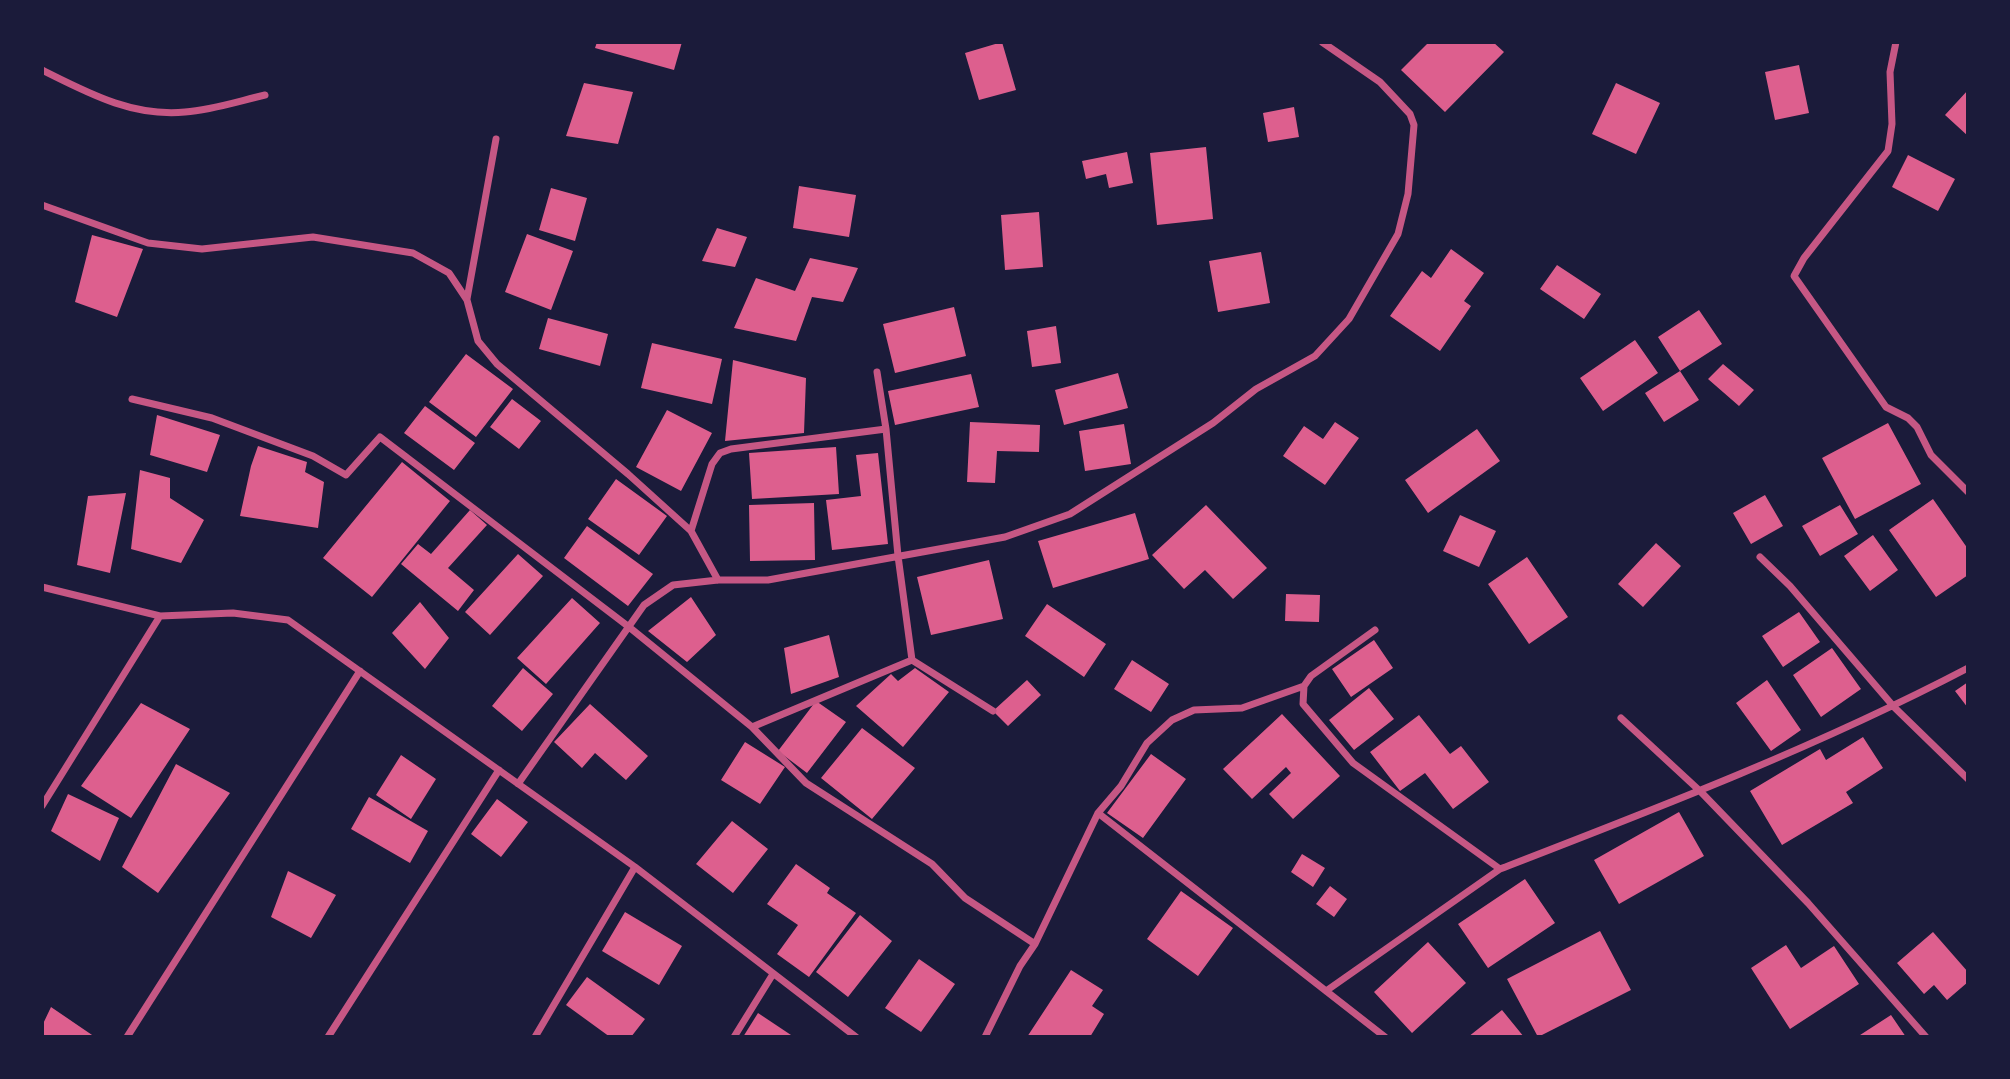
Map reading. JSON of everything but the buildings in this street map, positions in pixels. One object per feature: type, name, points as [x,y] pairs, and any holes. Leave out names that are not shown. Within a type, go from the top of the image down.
[{"type":"street","points":[[518,784],[644,606],[673,585],[718,580],[768,580],[1005,537],[1070,514],[1213,423],[1256,389],[1315,356],[1349,320],[1398,234],[1408,194],[1414,125],[1410,114],[1380,82],[1322,42]]},
{"type":"street","points":[[1896,42],[1890,72],[1892,124],[1888,151],[1804,258],[1794,276],[1886,407],[1908,418],[1917,427],[1931,455],[1968,492]]},
{"type":"street","points":[[42,70],[94,96],[134,110],[185,113],[265,95]]},
{"type":"street","points":[[467,300],[496,139]]},
{"type":"street","points":[[42,205],[148,243],[202,249],[313,237],[413,253],[449,273],[467,300],[478,341],[497,364],[691,531],[718,580]]},
{"type":"street","points":[[877,372],[912,660]]},
{"type":"street","points":[[132,399],[212,418],[313,456],[346,475],[380,437],[629,627],[752,727],[806,783],[932,864],[965,898],[1035,944]]},
{"type":"street","points":[[691,531],[712,464],[720,453],[731,449],[886,429]]},
{"type":"street","points":[[1760,557],[1790,586],[1894,707],[1968,779]]},
{"type":"street","points":[[42,587],[160,616],[233,614],[288,620],[635,867],[856,1037]]},
{"type":"street","points":[[42,806],[160,616]]},
{"type":"street","points":[[985,1037],[1020,966],[1035,944],[1098,813],[1121,786],[1147,743],[1172,720],[1194,710],[1242,708],[1304,685],[1311,676],[1375,630]]},
{"type":"street","points":[[912,660],[993,711]]},
{"type":"street","points":[[752,727],[912,660]]},
{"type":"street","points":[[1326,991],[1500,869],[1701,792],[1894,707],[1968,668]]},
{"type":"street","points":[[127,1037],[360,671]]},
{"type":"street","points":[[1304,685],[1303,704],[1353,764],[1500,869]]},
{"type":"street","points":[[1621,718],[1701,792],[1808,903],[1926,1037]]},
{"type":"street","points":[[328,1037],[499,770]]},
{"type":"street","points":[[1098,813],[1385,1037]]},
{"type":"street","points":[[535,1037],[635,867]]},
{"type":"street","points":[[734,1037],[773,974]]}]
